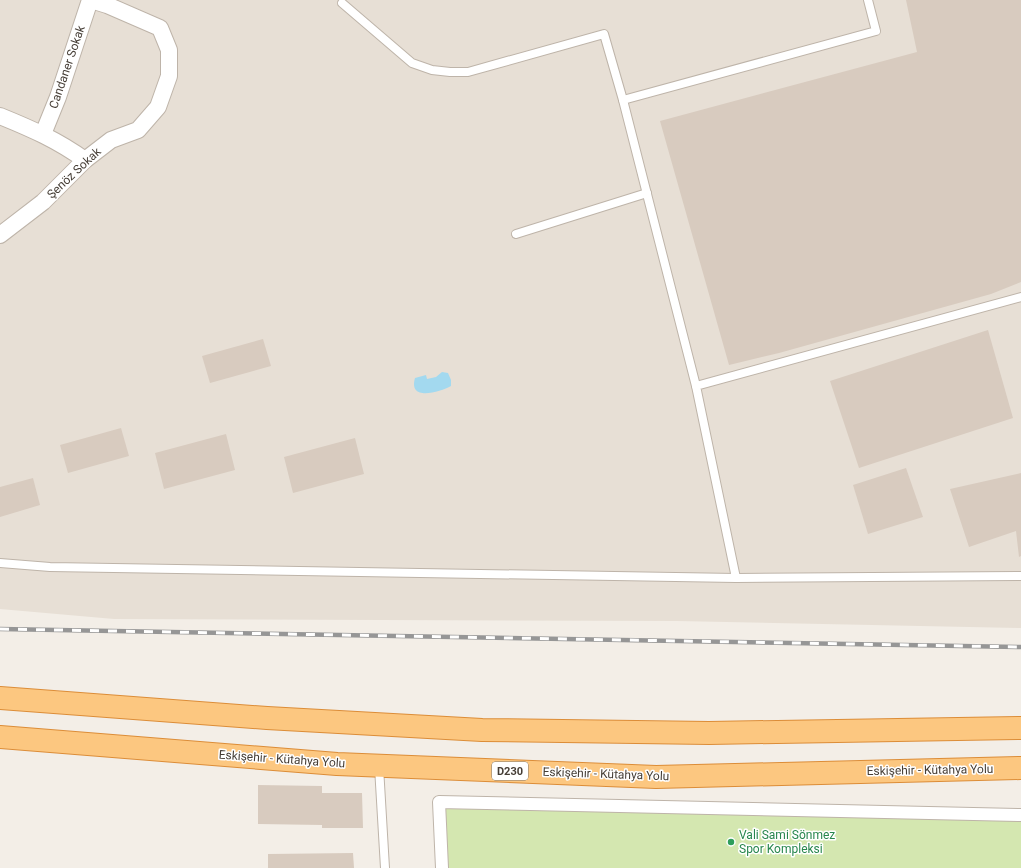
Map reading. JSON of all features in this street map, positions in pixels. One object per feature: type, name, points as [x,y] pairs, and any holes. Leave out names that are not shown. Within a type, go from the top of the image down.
[{"type":"highway","points":[[0,698],[259,718],[482,730],[709,733],[1021,728]]},
{"type":"highway","name":"Eskişehir - Kütahya Yolu","points":[[0,737],[337,764],[656,777],[1021,768]]},
{"type":"street","name":"Candaner Sokak","points":[[43,134],[58,97],[91,0]]},
{"type":"street","name":"Şenöz Sokak","points":[[0,235],[43,202],[85,160],[111,140],[138,130],[158,107],[169,76],[169,50],[160,28],[107,5],[91,0]]},
{"type":"street","points":[[0,116],[43,134],[85,160]]},
{"type":"street","points":[[442,868],[439,802],[1021,815]]},
{"type":"lane","points":[[623,100],[876,31],[868,0]]},
{"type":"lane","points":[[342,3],[412,63],[432,70],[468,72],[604,34],[623,100],[696,386],[736,578]]},
{"type":"lane","points":[[516,234],[647,193]]},
{"type":"lane","points":[[696,386],[1021,297]]},
{"type":"lane","points":[[0,563],[58,567],[736,578],[1021,576]]},
{"type":"lane","points":[[379,765],[386,868]]},
{"type":"shaded area","points":[[0,0],[1021,0],[1021,628],[677,621],[114,619],[0,609]]},
{"type":"green space","name":"Vali Sami Sönmez Spor Kompleksi","points":[[439,802],[1021,815],[1021,868],[443,868]]},
{"type":"water","points":[[442,372],[448,373],[451,380],[451,386],[440,391],[426,393],[420,393],[416,390],[414,385],[415,378],[426,375],[427,379],[436,377]]},
{"type":"building","points":[[906,0],[1021,0],[1021,282],[991,294],[779,353],[729,365],[660,121],[917,52]]},
{"type":"building","points":[[988,330],[1013,418],[859,468],[830,381]]},
{"type":"building","points":[[263,339],[271,366],[210,383],[202,356]]},
{"type":"building","points":[[121,428],[129,456],[68,473],[60,445]]},
{"type":"building","points":[[226,434],[235,470],[164,489],[155,453]]},
{"type":"building","points":[[355,438],[364,474],[293,493],[284,457]]},
{"type":"building","points":[[906,468],[923,517],[868,534],[853,485]]},
{"type":"building","points":[[1021,473],[1021,556],[1019,557],[1016,531],[969,547],[950,489]]},
{"type":"building","points":[[33,478],[40,505],[0,517],[0,487]]},
{"type":"building","points":[[258,785],[322,786],[322,793],[362,793],[363,828],[322,828],[322,825],[258,824]]},
{"type":"building","points":[[353,853],[354,868],[268,868],[268,854]]},
{"type":"railway","points":[[0,629],[1021,647]]},
{"type":"place","name":"Vali Sami Sönmez Spor Kompleksi","points":[[731,842]]}]
